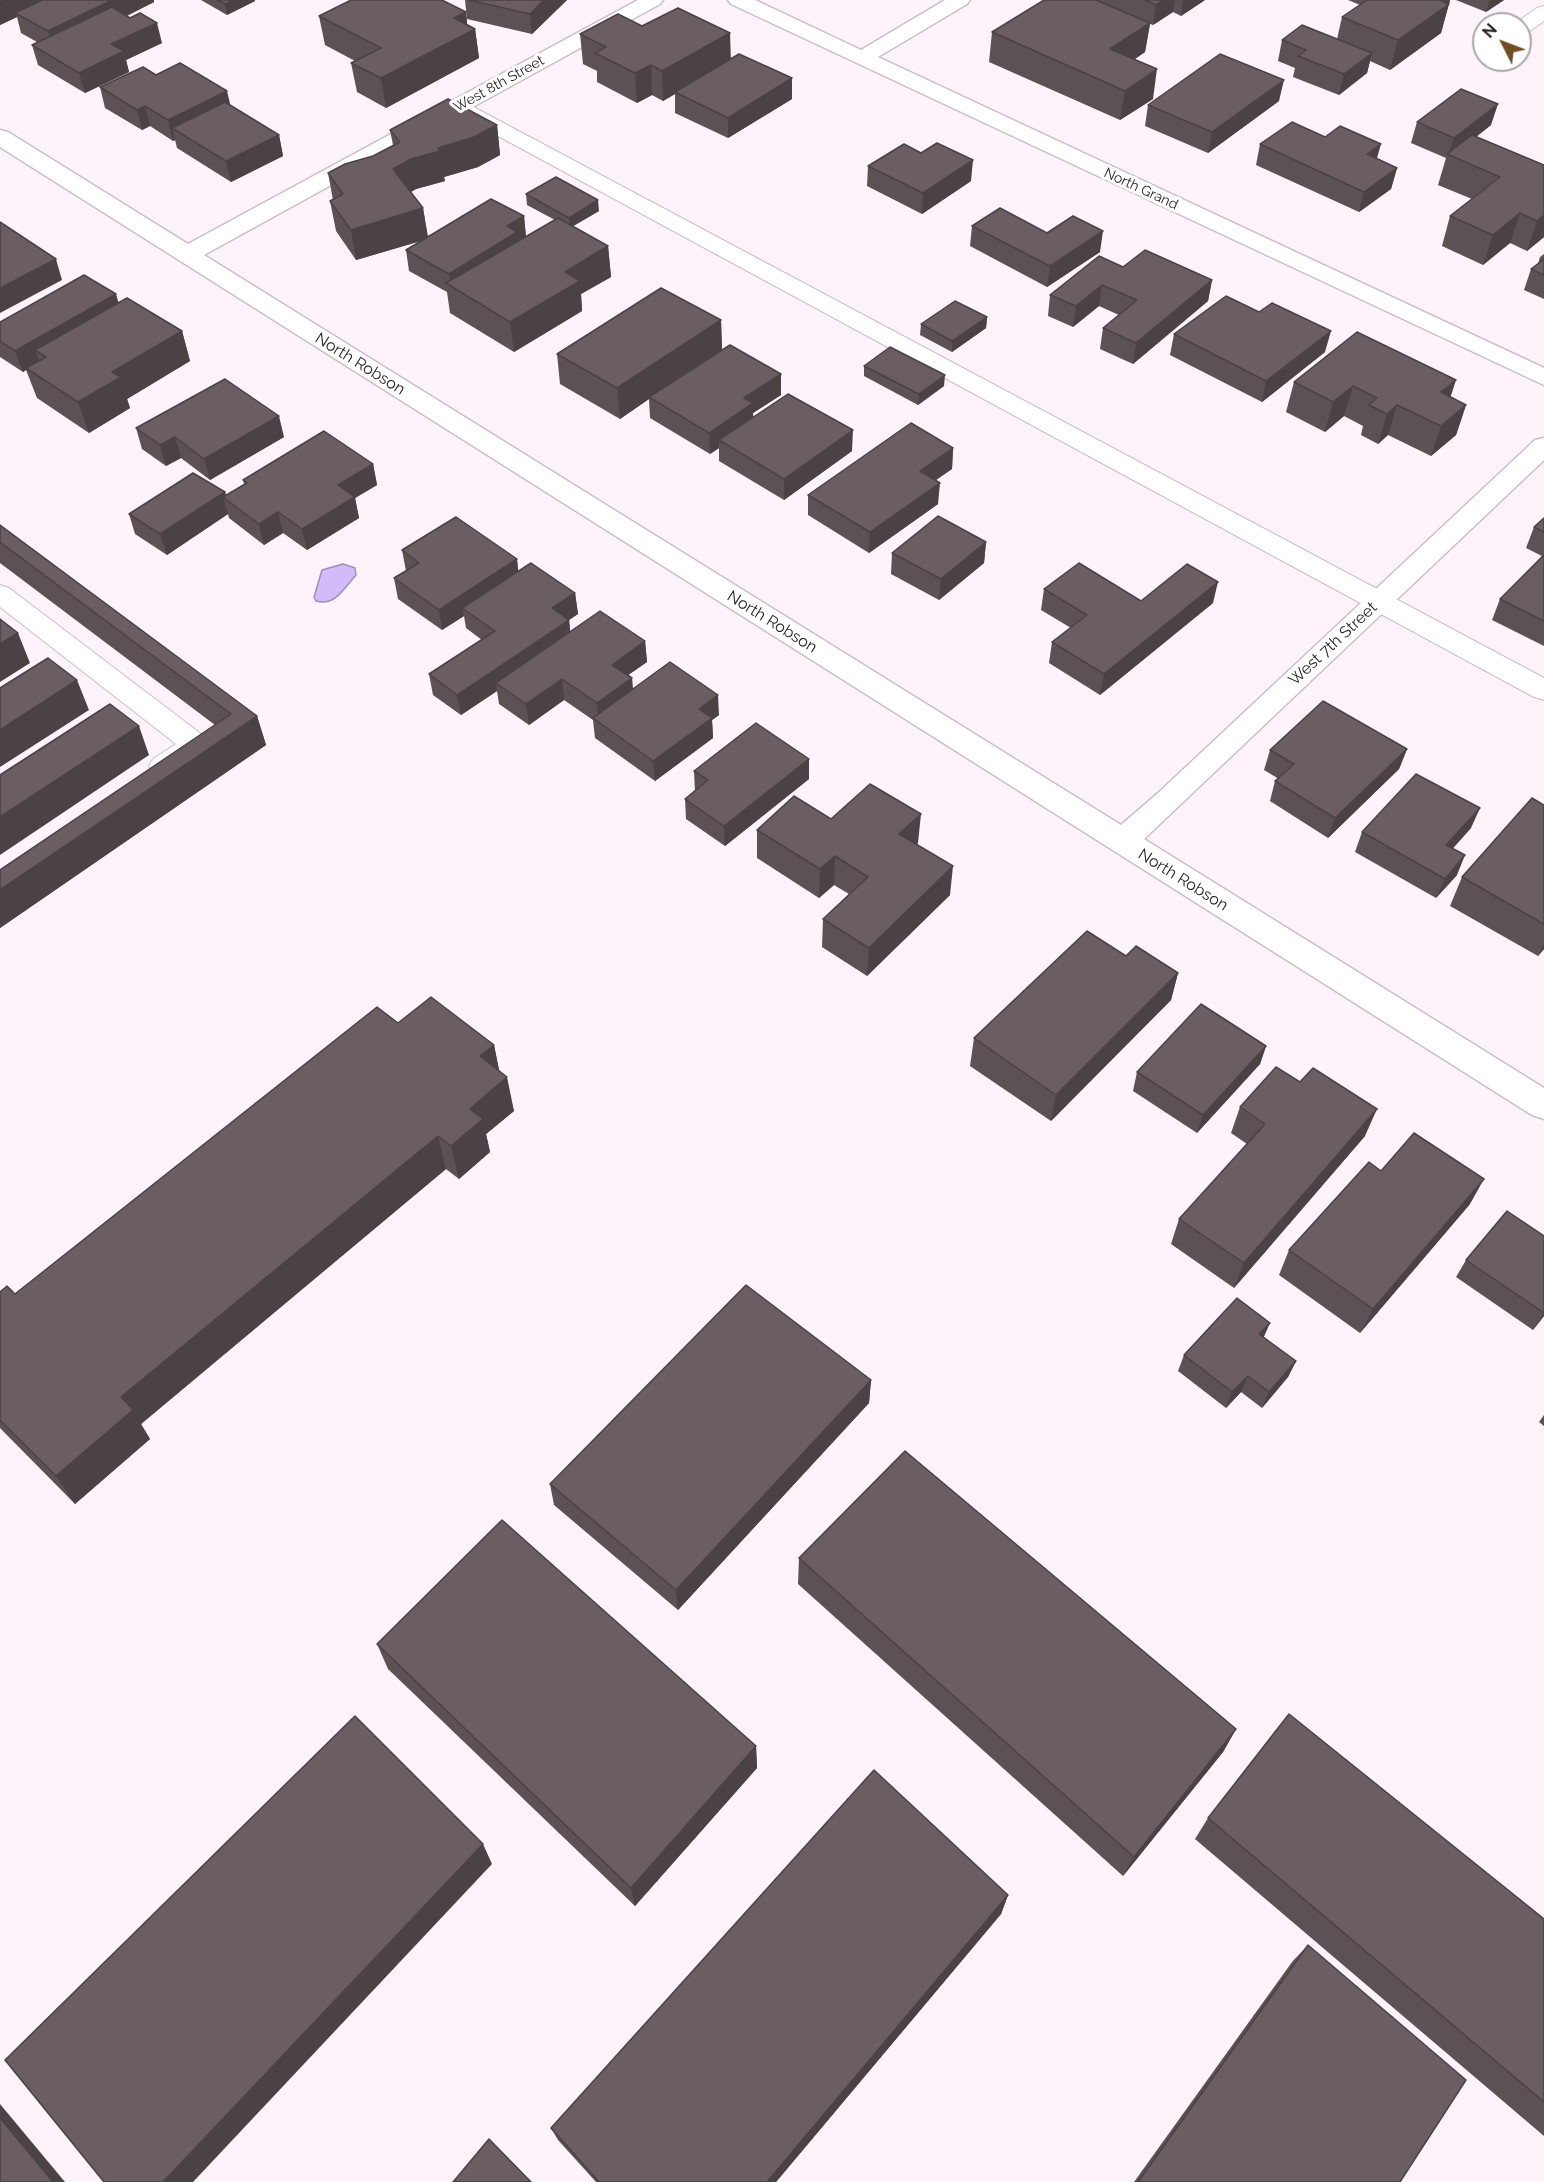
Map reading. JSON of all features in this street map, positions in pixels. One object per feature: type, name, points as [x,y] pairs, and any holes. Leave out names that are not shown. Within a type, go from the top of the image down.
[{"type":"street","name":"West 8th Street","points":[[186,255],[653,0]]},
{"type":"street","name":"North Grand","points":[[738,0],[1544,377]]},
{"type":"street","points":[[862,58],[960,0]]},
{"type":"street","name":"North Robson","points":[[0,137],[1544,1106]]},
{"type":"street","name":"West 7th Street","points":[[1122,841],[1168,801],[1544,446]]},
{"type":"lane","points":[[458,107],[1544,690]]},
{"type":"lane","points":[[0,594],[195,744],[146,777]]},
{"type":"shaded area","points":[[343,564],[355,568],[356,575],[334,599],[316,601],[314,597],[322,570]]},
{"type":"building","points":[[42,0],[112,0],[48,31],[15,13]]},
{"type":"building","points":[[217,0],[233,0],[225,4]]},
{"type":"building","points":[[351,0],[442,0],[466,12],[454,18],[475,29],[381,78],[351,63],[381,48],[319,16]]},
{"type":"building","points":[[469,0],[544,0],[530,14]]},
{"type":"building","points":[[1044,0],[1096,0],[1150,23],[1110,49],[1157,69],[1125,91],[992,32]]},
{"type":"building","points":[[1145,0],[1164,0],[1156,5]]},
{"type":"building","points":[[1367,0],[1440,0],[1449,4],[1398,40],[1342,17]]},
{"type":"building","points":[[112,7],[130,18],[140,13],[157,23],[111,44],[124,51],[79,73],[32,45]]},
{"type":"building","points":[[678,8],[730,33],[662,71],[651,65],[635,73],[595,53],[606,47],[580,34],[618,14],[642,26]]},
{"type":"building","points":[[1302,25],[1372,53],[1344,74],[1298,56],[1306,50],[1282,40]]},
{"type":"building","points":[[739,54],[792,78],[728,118],[675,92]]},
{"type":"building","points":[[1220,54],[1284,80],[1212,132],[1148,105]]},
{"type":"building","points":[[180,63],[227,91],[168,120],[145,106],[137,110],[100,87],[143,67],[156,75]]},
{"type":"building","points":[[1461,89],[1498,104],[1454,138],[1417,122]]},
{"type":"building","points":[[448,99],[497,125],[474,137],[438,148],[440,151],[411,159],[393,169],[423,208],[351,230],[330,201],[343,194],[328,173],[345,164],[373,156],[400,142],[390,130]]},
{"type":"building","points":[[225,102],[279,135],[226,161],[172,128]]},
{"type":"building","points":[[1292,122],[1325,137],[1340,126],[1381,144],[1367,154],[1397,168],[1364,192],[1260,144]]},
{"type":"building","points":[[1472,135],[1544,165],[1544,215],[1537,221],[1520,213],[1493,235],[1450,216],[1500,177],[1447,154]]},
{"type":"building","points":[[937,143],[973,160],[923,193],[868,166],[904,144],[921,153]]},
{"type":"building","points":[[556,177],[598,200],[569,218],[526,194]]},
{"type":"building","points":[[491,199],[524,216],[507,226],[517,232],[449,274],[406,250]]},
{"type":"building","points":[[1000,208],[1047,233],[1073,216],[1103,231],[1050,266],[972,226]]},
{"type":"building","points":[[558,218],[608,246],[565,272],[580,281],[510,322],[446,283]]},
{"type":"building","points":[[0,222],[56,259],[0,288]]},
{"type":"building","points":[[1145,250],[1212,280],[1136,343],[1103,328],[1137,300],[1102,285],[1076,306],[1050,295],[1099,256],[1123,267]]},
{"type":"building","points":[[1544,259],[1544,275],[1531,269]]},
{"type":"building","points":[[84,275],[116,294],[15,351],[0,341],[0,322]]},
{"type":"building","points":[[661,288],[721,320],[617,388],[557,354]]},
{"type":"building","points":[[1226,296],[1259,312],[1272,303],[1331,331],[1266,381],[1174,334]]},
{"type":"building","points":[[127,298],[182,331],[112,372],[121,377],[78,402],[26,368],[46,357],[35,350]]},
{"type":"building","points":[[955,301],[987,317],[952,341],[921,324]]},
{"type":"building","points":[[1357,332],[1456,380],[1441,392],[1466,405],[1441,426],[1397,405],[1387,414],[1369,405],[1377,398],[1353,386],[1333,402],[1294,382]]},
{"type":"building","points":[[730,345],[781,374],[744,398],[753,403],[709,433],[649,397]]},
{"type":"building","points":[[890,347],[945,375],[919,394],[864,366]]},
{"type":"building","points":[[225,379],[279,416],[204,459],[175,437],[160,445],[136,428]]},
{"type":"building","points":[[788,394],[853,430],[784,479],[719,440]]},
{"type":"building","points":[[911,423],[953,448],[920,471],[940,483],[870,532],[808,495]]},
{"type":"building","points":[[324,431],[373,464],[338,485],[355,497],[302,529],[278,512],[259,524],[223,497],[247,483],[243,480]]},
{"type":"building","points":[[193,473],[225,492],[160,534],[129,514]]},
{"type":"building","points":[[938,516],[986,542],[941,579],[892,553]]},
{"type":"building","points":[[456,517],[517,559],[439,610],[394,578],[419,563],[402,550]]},
{"type":"building","points":[[1544,518],[1544,532],[1534,527]]},
{"type":"building","points":[[0,525],[257,716],[0,890],[0,870],[231,714],[0,542]]},
{"type":"building","points":[[1544,555],[1544,621],[1500,599]]},
{"type":"building","points":[[531,563],[575,593],[552,608],[569,620],[457,695],[429,674],[495,631],[462,608]]},
{"type":"building","points":[[1079,563],[1141,601],[1187,564],[1218,582],[1104,674],[1052,642],[1087,615],[1044,589]]},
{"type":"building","points":[[600,611],[645,641],[612,665],[632,678],[597,703],[562,679],[526,704],[496,683]]},
{"type":"building","points":[[0,619],[18,633],[0,644]]},
{"type":"building","points":[[48,658],[77,680],[0,730],[0,688]]},
{"type":"building","points":[[670,662],[718,695],[699,709],[712,718],[653,761],[593,718]]},
{"type":"building","points":[[1323,701],[1407,749],[1335,818],[1275,781],[1294,764],[1270,750]]},
{"type":"building","points":[[110,704],[139,726],[0,817],[0,775]]},
{"type":"building","points":[[756,723],[809,759],[724,826],[685,799],[708,780],[694,771]]},
{"type":"building","points":[[1416,774],[1480,808],[1446,845],[1465,855],[1445,879],[1362,832]]},
{"type":"building","points":[[870,784],[921,814],[899,834],[953,866],[869,948],[823,919],[868,877],[835,856],[820,869],[757,830],[794,796],[831,819]]},
{"type":"building","points":[[1532,798],[1544,805],[1544,924],[1462,877]]},
{"type":"building","points":[[1087,931],[1126,956],[1136,946],[1178,973],[1056,1095],[974,1038]]},
{"type":"building","points":[[431,997],[494,1045],[480,1056],[507,1077],[470,1109],[483,1119],[451,1146],[438,1136],[121,1397],[133,1410],[56,1476],[0,1420],[0,1292],[7,1286],[15,1294],[377,1007],[398,1023]]},
{"type":"building","points":[[1201,1004],[1266,1046],[1203,1115],[1137,1072]]},
{"type":"building","points":[[1276,1067],[1300,1082],[1313,1068],[1377,1109],[1244,1263],[1179,1219],[1265,1124],[1240,1107]]},
{"type":"building","points":[[1414,1133],[1484,1179],[1373,1309],[1289,1250],[1369,1162],[1381,1171]]},
{"type":"building","points":[[1507,1211],[1544,1236],[1544,1313],[1466,1260]]},
{"type":"building","points":[[746,1285],[871,1380],[676,1590],[550,1484]]},
{"type":"building","points":[[1237,1298],[1270,1323],[1259,1334],[1296,1361],[1269,1392],[1248,1376],[1232,1392],[1184,1355]]},
{"type":"building","points":[[905,1451],[1236,1729],[1134,1857],[799,1558]]},
{"type":"building","points":[[502,1520],[756,1746],[631,1888],[377,1644]]},
{"type":"building","points":[[1289,1714],[1544,1919],[1544,2102],[1208,1818]]},
{"type":"building","points":[[355,1716],[483,1844],[163,2182],[104,2182],[5,2060]]},
{"type":"building","points":[[874,1770],[1008,1895],[767,2182],[599,2182],[551,2128]]},
{"type":"building","points":[[1308,1945],[1466,2080],[1400,2182],[1138,2182]]},
{"type":"building","points":[[0,2118],[53,2182],[0,2182]]},
{"type":"building","points":[[489,2139],[531,2182],[453,2182]]}]
